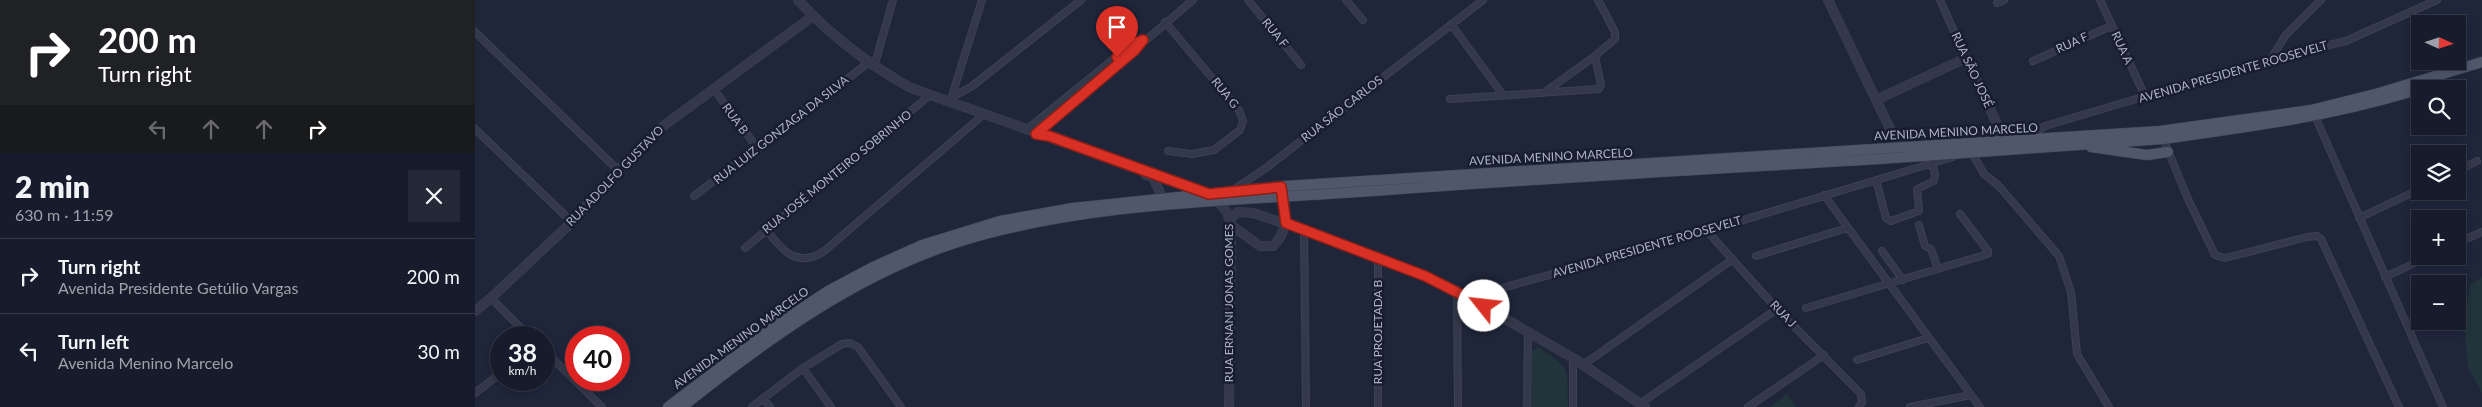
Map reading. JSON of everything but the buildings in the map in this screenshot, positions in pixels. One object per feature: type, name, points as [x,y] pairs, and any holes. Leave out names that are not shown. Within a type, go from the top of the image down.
[{"type":"main road","name":"AVENIDA MENINO MARCELO","points":[[682,407],[763,346],[825,304],[876,276],[918,256],[1014,227],[1051,219],[1231,191],[1281,192],[1899,157],[2073,144],[2162,135],[2311,110],[2379,93],[2482,62]]},
{"type":"main road","name":"AVENIDA MENINO MARCELO","points":[[668,407],[776,325],[828,291],[873,267],[922,245],[999,221],[1073,208],[1164,202],[1218,202],[1281,192],[1897,146],[2236,131],[2359,107],[2482,68]]},
{"type":"main road","points":[[2073,144],[2147,155],[2168,152]]},
{"type":"street","points":[[798,0],[813,16],[871,65],[929,96],[950,100],[1042,138],[1153,177],[1164,202]]},
{"type":"street","points":[[871,65],[893,0]]},
{"type":"street","points":[[950,100],[982,0]]},
{"type":"street","points":[[950,100],[971,87],[1081,0]]},
{"type":"street","name":"RUA F","points":[[1248,0],[1301,65]]},
{"type":"street","points":[[1346,0],[1363,20]]},
{"type":"street","name":"RUA SÃO CARLOS","points":[[1231,191],[1266,168],[1483,0]]},
{"type":"street","points":[[1543,94],[1613,41],[1615,35],[1598,0]]},
{"type":"street","points":[[1828,0],[1877,100],[1897,146],[1899,157]]},
{"type":"street","name":"RUA SÃO JOSÉ","points":[[1940,0],[2005,141]]},
{"type":"street","name":"RUA A","points":[[2100,0],[2145,96]]},
{"type":"street","points":[[2271,59],[2285,36],[2321,0]]},
{"type":"street","name":"AVENIDA PRESIDENTE ROOSEVELT","points":[[2031,140],[2037,131],[2045,126],[2271,59],[2346,41],[2437,0]]},
{"type":"street","points":[[1036,134],[1135,50],[1143,40],[1189,1]]},
{"type":"street","name":"RUA ADOLFO GUSTAVO","points":[[475,311],[491,298],[527,261],[572,222],[618,170],[662,127],[813,16]]},
{"type":"street","name":"RUA G","points":[[1165,22],[1232,100],[1239,110],[1243,121],[1241,130],[1214,150],[1192,154],[1168,151]]},
{"type":"street","points":[[1451,24],[1503,95]]},
{"type":"street","name":"RUA F","points":[[2033,61],[2111,26]]},
{"type":"street","points":[[475,32],[618,170]]},
{"type":"street","points":[[1026,130],[1132,44],[1143,40]]},
{"type":"street","points":[[1450,99],[1543,94],[1601,88],[1595,56]]},
{"type":"street","points":[[1877,100],[1966,58]]},
{"type":"street","name":"RUA LUIZ GONZAGA DA SILVA","points":[[694,196],[871,65]]},
{"type":"street","name":"RUA B","points":[[713,88],[757,150]]},
{"type":"street","name":"RUA JOSÉ MONTEIRO SOBRINHO","points":[[745,248],[929,96]]},
{"type":"street","points":[[766,230],[787,253],[794,257],[813,258],[823,252],[983,115]]},
{"type":"street","points":[[2315,116],[2443,407]]},
{"type":"street","points":[[475,129],[572,222]]},
{"type":"street","points":[[1036,134],[1049,136],[1209,194]]},
{"type":"street","points":[[2162,135],[2168,152],[2186,187],[2211,251],[2218,257],[2225,258],[2307,237],[2317,236],[2325,243],[2399,407]]},
{"type":"street","points":[[1966,152],[1983,174],[1998,185],[2059,256],[2071,292],[2077,354],[2109,407]]},
{"type":"street","name":"AVENIDA PRESIDENTE ROOSEVELT","points":[[1470,297],[1707,231],[1966,152]]},
{"type":"street","points":[[2466,166],[2477,161]]},
{"type":"street","points":[[1876,180],[1886,218],[1891,221],[1919,211],[1917,189],[1934,180],[1933,163]]},
{"type":"street","points":[[1281,192],[1286,223],[1282,236],[1273,246],[1260,246],[1230,222],[1238,212],[1245,211],[1286,223],[1457,291],[1573,358],[1643,405],[1777,309]]},
{"type":"street","points":[[2359,218],[2411,193]]},
{"type":"street","points":[[1824,195],[1927,338],[1980,407]]},
{"type":"street","name":"RUA ERNANI JONAS GOMES","points":[[1218,202],[1230,222],[1229,407]]},
{"type":"street","points":[[1806,308],[1889,285],[1988,254],[1988,251],[1960,214]]},
{"type":"street","points":[[1919,225],[1925,246],[1931,249],[1938,269]]},
{"type":"street","points":[[1756,256],[1847,228]]},
{"type":"street","points":[[1305,230],[1306,407]]},
{"type":"street","name":"RUA J","points":[[1707,231],[1777,309],[1861,394],[1862,402],[1859,407]]},
{"type":"street","points":[[2466,239],[2482,232]]},
{"type":"street","points":[[1882,251],[1903,280]]},
{"type":"street","name":"RUA PROJETADA B","points":[[1378,258],[1378,407]]},
{"type":"street","points":[[1583,365],[1733,260]]},
{"type":"street","points":[[2385,277],[2411,265]]},
{"type":"street","points":[[1457,291],[1458,407]]},
{"type":"street","points":[[491,298],[519,326]]},
{"type":"street","points":[[1527,407],[1528,331]]},
{"type":"street","points":[[1857,360],[1927,338]]},
{"type":"street","points":[[752,407],[803,368],[842,344],[850,343],[858,347],[901,407]]},
{"type":"street","points":[[1748,407],[1824,355]]},
{"type":"street","points":[[1573,358],[1573,407]]},
{"type":"street","points":[[555,361],[602,407]]},
{"type":"street","points":[[803,368],[831,407]]},
{"type":"street","points":[[475,393],[490,381]]},
{"type":"street","points":[[1910,407],[1971,396]]},
{"type":"street","points":[[763,398],[770,407]]},
{"type":"shaded area","points":[[2482,277],[2482,393],[2468,367],[2464,330],[2466,330],[2466,312],[2470,285]]},
{"type":"shaded area","points":[[1539,347],[1557,360],[1565,371],[1568,384],[1568,407],[1530,407],[1531,351]]},
{"type":"shaded area","points":[[1787,394],[1796,407],[1770,407]]},
{"type":"route","points":[[1117,57],[1132,44],[1143,40],[1135,50],[1036,134],[1049,136],[1209,194],[1281,187],[1286,223],[1425,276],[1470,297],[1484,306]]}]
